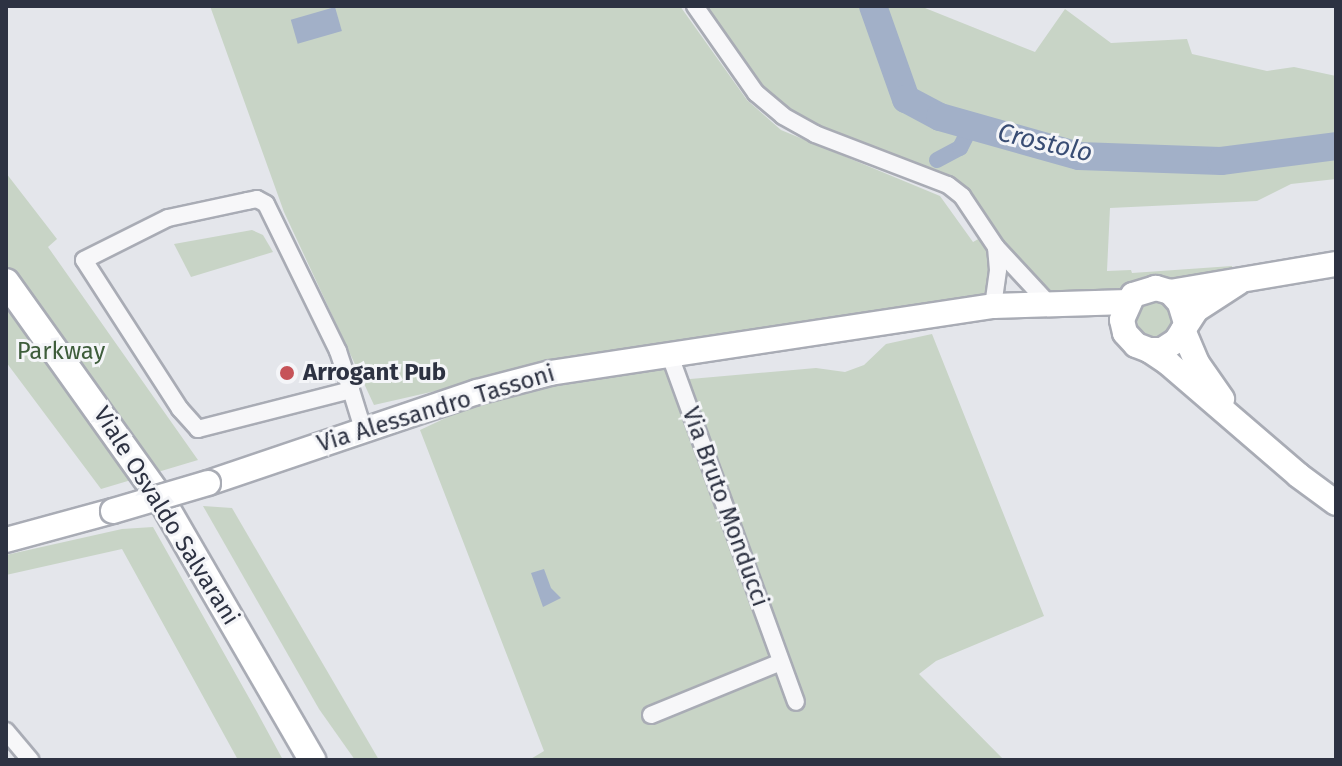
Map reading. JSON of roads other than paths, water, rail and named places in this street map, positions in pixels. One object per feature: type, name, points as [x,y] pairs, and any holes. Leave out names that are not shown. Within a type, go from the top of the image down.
[{"type":"main road","name":"Viale Osvaldo Salvarani","points":[[6,282],[161,499],[312,760]]},
{"type":"street","points":[[695,6],[756,93],[783,116],[815,134],[948,185],[962,196],[996,247],[1058,304]]},
{"type":"street","points":[[351,390],[198,429],[180,409],[84,260],[168,218],[257,199],[271,208],[338,351],[351,390],[363,429]]},
{"type":"street","points":[[993,306],[998,270],[996,247]]},
{"type":"street","name":"Via Alessandro Tassoni","points":[[6,540],[208,483],[512,382],[669,353],[993,306],[1128,302],[1148,289],[1170,292],[1336,264]]},
{"type":"street","name":"Via Alessandro Tassoni","points":[[1058,304],[1125,333],[1136,345],[1149,350],[1169,346],[1208,300],[1239,282]]},
{"type":"street","points":[[1170,292],[1180,303],[1197,363],[1237,421]]},
{"type":"street","points":[[1125,333],[1122,320],[1128,302]]},
{"type":"street","points":[[1149,350],[1336,503]]},
{"type":"street","name":"Via Bruto Monducci","points":[[669,353],[796,702]]},
{"type":"street","points":[[651,715],[781,662]]},
{"type":"street","points":[[6,731],[30,760]]},
{"type":"water","points":[[335,7],[342,31],[298,44],[291,20]]},
{"type":"water","points":[[544,569],[551,588],[561,598],[543,607],[531,573]]},
{"type":"waterway","name":"Crostolo","points":[[873,6],[906,99],[940,117],[1079,156],[1221,161],[1336,146]]},
{"type":"waterway","points":[[937,160],[960,148],[971,126]]},
{"type":"place","name":"Arrogant Pub","points":[[287,373]]},
{"type":"park label","name":"Parkway","points":[[61,352]]}]
